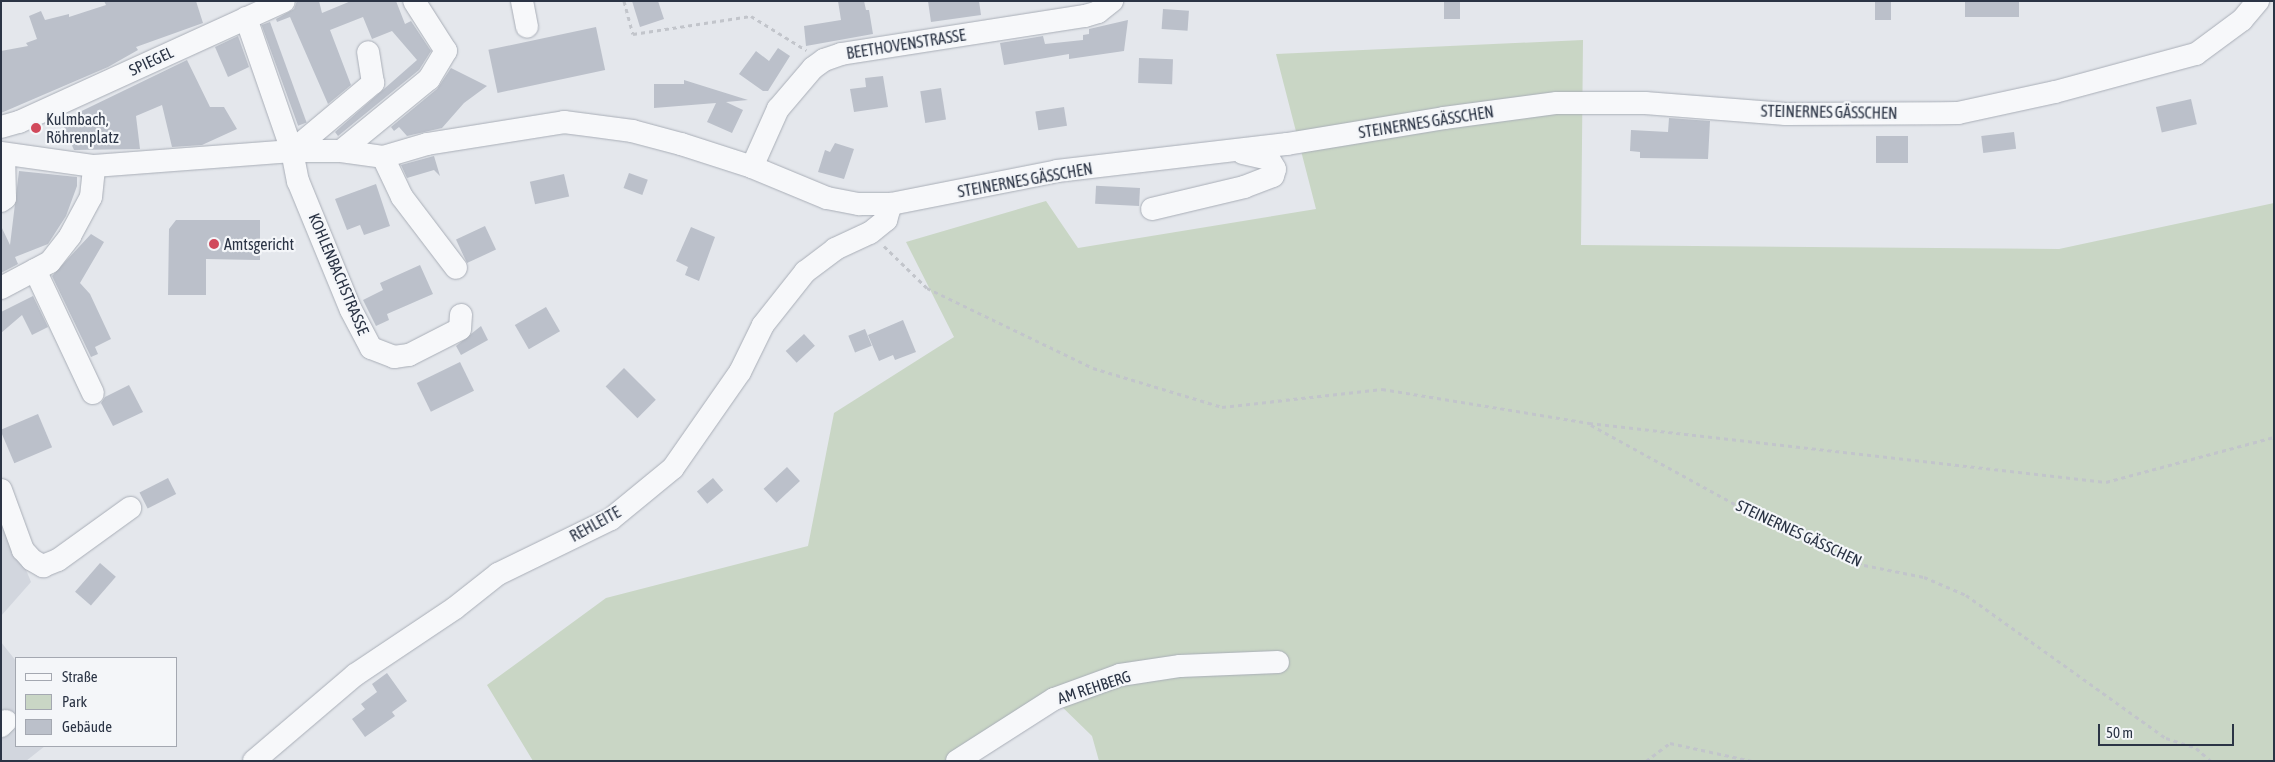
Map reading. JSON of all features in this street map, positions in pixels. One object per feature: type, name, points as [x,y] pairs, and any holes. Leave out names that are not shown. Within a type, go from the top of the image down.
[{"type":"street","name":"SPIEGEL","points":[[10,125],[284,1]]},
{"type":"street","points":[[341,151],[429,78],[446,51],[414,1]]},
{"type":"street","points":[[522,1],[527,27]]},
{"type":"street","name":"BEETHOVENSTRASSE","points":[[752,167],[778,109],[813,68],[824,60],[841,54],[1085,16],[1098,12],[1112,1]]},
{"type":"street","name":"STEINERNES GÄSSCHEN","points":[[383,157],[427,144],[541,124],[584,124],[632,130],[752,167],[828,198],[859,204],[890,204],[1057,171],[1232,150],[1557,103],[1645,103],[1786,114],[1958,113],[2055,92],[2196,54],[2242,20],[2258,1]]},
{"type":"street","name":"KOHLENBACHSTRASSE","points":[[246,18],[292,151],[298,181],[351,310],[371,348],[394,357],[409,355],[460,329],[461,315]]},
{"type":"street","points":[[292,151],[373,83],[368,52]]},
{"type":"street","points":[[1,200],[5,198],[5,154],[10,125]]},
{"type":"street","points":[[1152,209],[1244,188],[1273,176],[1275,169],[1269,159],[1232,150]]},
{"type":"street","points":[[5,154],[94,166],[292,151],[341,151],[383,157],[402,197],[456,268]]},
{"type":"street","points":[[1,288],[50,262],[70,236],[91,197],[94,166]]},
{"type":"street","name":"REHLEITE","points":[[254,761],[355,675],[455,608],[498,574],[611,519],[673,468],[740,372],[763,325],[805,272],[835,249],[870,233],[886,220],[890,204]]},
{"type":"street","points":[[35,270],[93,393]]},
{"type":"street","points":[[1,490],[23,550],[32,560],[43,566],[58,560],[130,508]]},
{"type":"street","name":"AM REHBERG","points":[[957,761],[1054,699],[1120,676],[1180,666],[1278,662]]},
{"type":"path","points":[[624,1],[633,34],[751,16],[824,60]]},
{"type":"path","points":[[870,233],[927,288],[1093,368],[1222,407],[1382,389],[1589,423],[2106,482],[2274,437]]},
{"type":"path","name":"STEINERNES GÄSSCHEN","points":[[1589,423],[1742,508],[1864,565],[1924,577],[1966,595],[2166,738],[2196,748],[2212,761]]},
{"type":"path","points":[[1646,761],[1670,743],[1752,761]]},
{"type":"shaded area","points":[[1,508],[31,582],[1,616]]},
{"type":"shaded area","points":[[1,642],[15,660],[15,747],[44,747],[26,761],[1,761]]},
{"type":"green space","points":[[1583,40],[1581,245],[2059,249],[2274,203],[2274,761],[1099,761],[1092,736],[1054,699],[957,761],[533,761],[487,685],[606,598],[808,546],[834,413],[954,337],[906,242],[1046,201],[1078,248],[1316,209],[1276,54]]},
{"type":"building","points":[[104,1],[196,1],[203,23],[136,47],[138,50],[108,67],[1,113],[1,51],[28,46],[26,43],[37,39],[29,16],[41,11],[45,20],[69,14],[69,17],[106,5]]},
{"type":"building","points":[[297,1],[319,1],[322,13],[351,1],[396,1],[405,24],[411,21],[431,51],[419,70],[338,136],[335,132],[417,60],[392,31],[372,39],[363,17],[330,30],[351,85],[328,104],[290,17],[277,22],[276,19],[294,9]]},
{"type":"building","points":[[632,1],[658,1],[664,19],[640,27]]},
{"type":"building","points":[[838,1],[864,1],[866,10],[869,10],[873,34],[806,46],[804,26],[841,20]]},
{"type":"building","points":[[928,1],[979,1],[981,15],[931,22]]},
{"type":"building","points":[[1444,1],[1460,1],[1460,19],[1444,19]]},
{"type":"building","points":[[1875,1],[1891,1],[1891,20],[1875,20]]},
{"type":"building","points":[[1965,1],[2019,1],[2019,17],[1965,17]]},
{"type":"building","points":[[1163,9],[1189,11],[1188,31],[1162,29]]},
{"type":"building","points":[[1128,20],[1124,51],[1069,59],[1069,54],[1004,65],[1000,43],[1043,36],[1045,44],[1083,40],[1083,35],[1089,34],[1089,29]]},
{"type":"building","points":[[270,22],[307,123],[298,126],[262,25]]},
{"type":"building","points":[[596,27],[605,70],[498,93],[488,50]]},
{"type":"building","points":[[238,36],[249,67],[228,77],[215,47]]},
{"type":"building","points":[[778,48],[790,56],[768,91],[763,91],[739,74],[756,51],[769,61]]},
{"type":"building","points":[[1139,58],[1173,59],[1172,84],[1138,83]]},
{"type":"building","points":[[187,60],[210,107],[224,107],[237,129],[202,145],[172,147],[162,105],[136,116],[140,149],[74,150],[61,121]]},
{"type":"building","points":[[451,68],[487,86],[464,103],[442,128],[407,136],[399,127],[394,131],[391,127],[437,89]]},
{"type":"building","points":[[883,76],[888,107],[854,112],[850,89],[866,87],[865,78]]},
{"type":"building","points":[[684,80],[748,100],[726,102],[743,110],[732,133],[707,122],[716,103],[654,108],[654,84],[684,84]]},
{"type":"building","points":[[941,88],[946,120],[925,123],[920,91]]},
{"type":"building","points":[[2191,99],[2197,124],[2162,132],[2156,107]]},
{"type":"building","points":[[1064,107],[1067,126],[1038,130],[1035,112]]},
{"type":"building","points":[[1669,118],[1710,121],[1708,159],[1640,158],[1640,152],[1630,151],[1631,130],[1668,132]]},
{"type":"building","points":[[2014,132],[2016,149],[1983,153],[1981,136]]},
{"type":"building","points":[[1876,136],[1908,136],[1908,163],[1876,163]]},
{"type":"building","points":[[835,143],[854,149],[844,179],[818,172],[825,150],[830,152]]},
{"type":"building","points":[[434,156],[440,176],[434,170],[407,178],[401,165]]},
{"type":"building","points":[[19,171],[77,177],[77,186],[66,216],[48,244],[15,257],[18,264],[1,273],[1,226],[10,245]]},
{"type":"building","points":[[629,173],[648,180],[642,195],[624,188]]},
{"type":"building","points":[[564,174],[569,196],[535,204],[530,182]]},
{"type":"building","points":[[376,184],[390,226],[364,235],[360,225],[347,230],[335,199]]},
{"type":"building","points":[[1096,186],[1140,188],[1139,206],[1095,204]]},
{"type":"building","name":"Amtsgericht","points":[[176,220],[260,220],[260,260],[206,259],[206,295],[168,295],[169,229]]},
{"type":"building","points":[[485,226],[496,250],[467,263],[456,240]]},
{"type":"building","points":[[691,227],[715,237],[699,281],[685,275],[688,267],[676,261]]},
{"type":"building","points":[[91,234],[104,242],[80,283],[90,294],[111,339],[95,347],[98,354],[91,357],[52,276]]},
{"type":"building","points":[[420,265],[433,294],[387,314],[389,320],[376,326],[363,300],[383,290],[380,283]]},
{"type":"building","points":[[33,296],[48,327],[32,335],[22,315],[1,333],[1,312]]},
{"type":"building","points":[[546,307],[560,331],[529,349],[515,325]]},
{"type":"building","points":[[903,320],[916,352],[895,360],[893,355],[879,361],[868,335]]},
{"type":"building","points":[[481,326],[488,340],[461,355],[456,346]]},
{"type":"building","points":[[865,329],[872,346],[855,352],[848,336]]},
{"type":"building","points":[[804,334],[815,346],[797,363],[786,351]]},
{"type":"building","points":[[460,362],[474,391],[431,412],[417,383]]},
{"type":"building","points":[[624,368],[656,400],[637,418],[606,386]]},
{"type":"building","points":[[129,385],[143,412],[113,426],[101,403],[105,397]]},
{"type":"building","points":[[38,414],[52,447],[14,463],[1,430]]},
{"type":"building","points":[[787,467],[800,481],[777,503],[764,489]]},
{"type":"building","points":[[168,478],[176,494],[148,509],[139,493]]},
{"type":"building","points":[[713,478],[723,490],[707,504],[697,491]]},
{"type":"building","points":[[100,563],[116,577],[91,605],[75,592]]},
{"type":"building","points":[[387,673],[407,701],[392,712],[395,716],[365,737],[352,719],[365,709],[361,704],[377,692],[372,684]]},
{"type":"place","name":"Kulmbach, Röhrenplatz","points":[[36,128]]},
{"type":"place","name":"Amtsgericht","points":[[214,244]]}]
